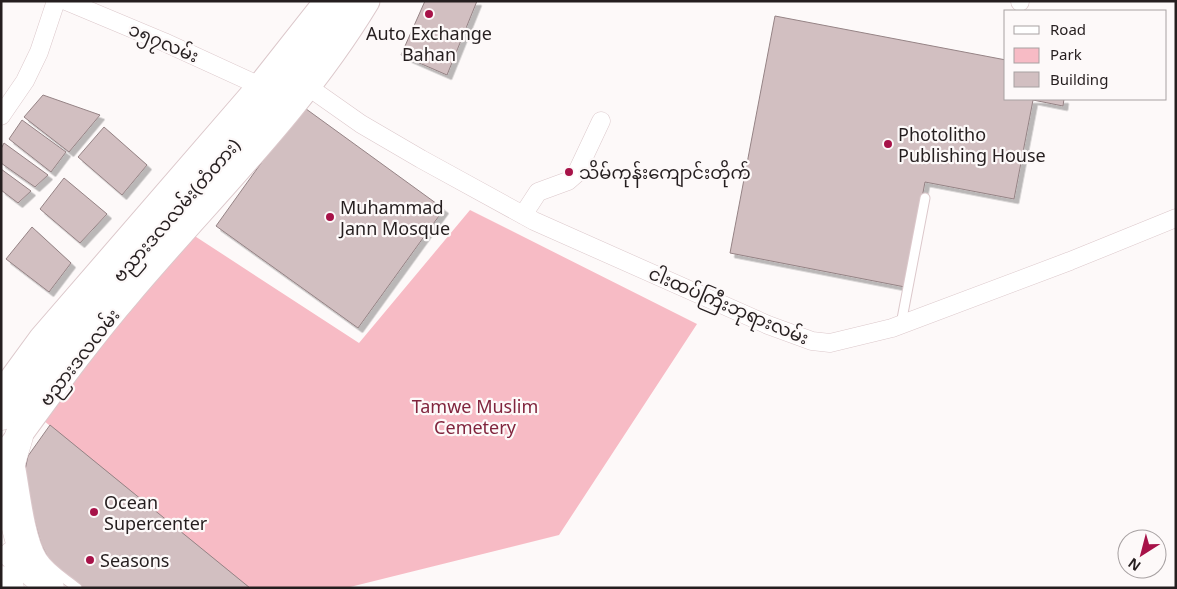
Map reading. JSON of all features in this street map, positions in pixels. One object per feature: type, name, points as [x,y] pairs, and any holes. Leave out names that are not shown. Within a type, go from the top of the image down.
[{"type":"main road","name":"ဗညားဒလလမ်း","points":[[1,460],[10,426],[127,295],[307,86],[354,23],[367,1]]},
{"type":"main road","points":[[1,394],[49,330],[260,86],[328,3]]},
{"type":"main road","name":"ဗညားဒလလမ်း(တံတား)","points":[[10,426],[90,308],[303,65],[331,30],[328,3]]},
{"type":"main road","points":[[10,426],[10,492],[18,578]]},
{"type":"main road","points":[[1,544],[18,578]]},
{"type":"main road","points":[[1,580],[18,578],[50,588]]},
{"type":"street","points":[[1,116],[25,81],[39,52],[56,1]]},
{"type":"street","name":"၁၅၇လမ်း","points":[[66,1],[164,42],[260,86]]},
{"type":"street","name":"ငါးထပ်ကြီးဘုရားလမ်း","points":[[307,86],[361,124],[523,215],[734,310],[812,341],[830,343],[901,325],[1070,261],[1176,218]]},
{"type":"street","points":[[523,215],[538,192],[568,181],[576,174],[601,121]]},
{"type":"lane","points":[[901,325],[925,198]]},
{"type":"lane","points":[[10,426],[28,512],[41,555],[49,566],[77,588]]},
{"type":"green space","name":"Tamwe Muslim Cemetery","points":[[470,210],[697,324],[559,535],[346,588],[248,588],[38,416],[187,231],[359,343]]},
{"type":"building","points":[[425,1],[477,1],[447,75],[401,55]]},
{"type":"building","name":"Photolitho Publishing House","points":[[775,16],[1004,60],[1004,100],[1033,100],[1014,199],[925,182],[905,287],[730,253]]},
{"type":"building","points":[[43,95],[100,115],[69,152],[24,117]]},
{"type":"building","name":"Photolitho Publishing House","points":[[1033,100],[1064,100],[1063,106]]},
{"type":"building","name":"Muhammad Jann Mosque","points":[[302,106],[444,209],[358,328],[216,226]]},
{"type":"building","points":[[22,120],[66,152],[51,172],[9,139]]},
{"type":"building","points":[[104,127],[147,165],[122,195],[78,157]]},
{"type":"building","points":[[4,143],[48,175],[35,187],[1,163],[1,149]]},
{"type":"building","points":[[1,169],[31,191],[18,203],[1,190]]},
{"type":"building","points":[[64,178],[107,214],[80,243],[40,209]]},
{"type":"building","points":[[32,227],[71,263],[49,292],[6,259]]},
{"type":"building","name":"Ocean Supercenter","points":[[50,425],[250,588],[82,588],[63,573],[50,562],[41,544],[29,501],[25,470],[28,456]]},
{"type":"place","name":"Auto Exchange Bahan","points":[[429,14]]},
{"type":"place","name":"Photolitho Publishing House","points":[[888,144]]},
{"type":"place","name":"သိမ်ကုန်းကျောင်းတိုက်","points":[[569,172]]},
{"type":"place","name":"Muhammad Jann Mosque","points":[[330,217]]},
{"type":"place","name":"Ocean Supercenter","points":[[94,512]]},
{"type":"place","name":"Seasons","points":[[90,560]]}]
